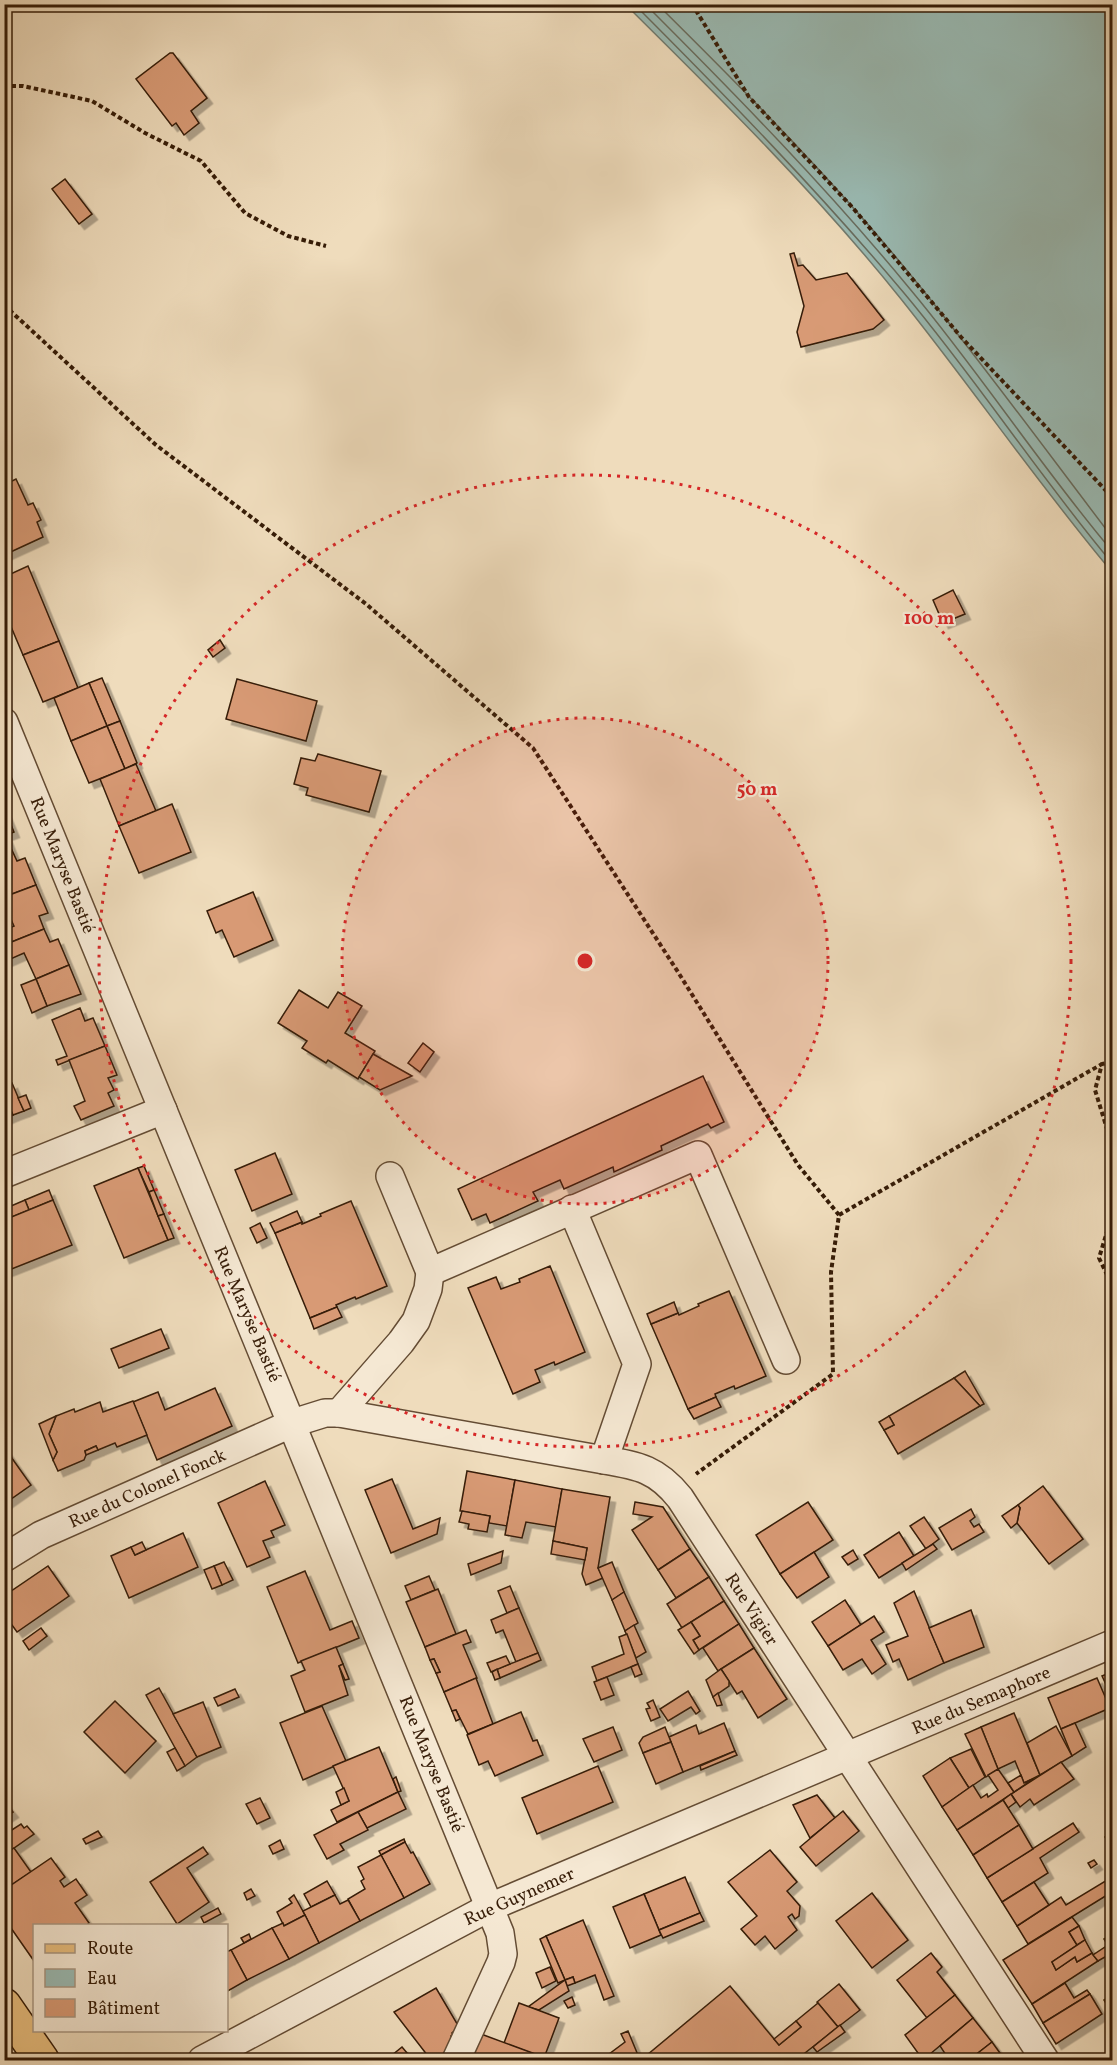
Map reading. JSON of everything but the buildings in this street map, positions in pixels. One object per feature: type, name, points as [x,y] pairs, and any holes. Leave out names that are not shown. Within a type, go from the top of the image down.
[{"type":"main road","points":[[4,2005],[42,2061]]},
{"type":"street","name":"Rue Maryse Bastié","points":[[4,722],[500,1933],[503,1954],[498,1972],[456,2061]]},
{"type":"street","points":[[4,1174],[163,1110]]},
{"type":"street","points":[[430,1272],[698,1155],[786,1360]]},
{"type":"street","points":[[339,1413],[401,1342],[416,1321],[428,1289],[430,1272],[390,1176]]},
{"type":"street","points":[[572,1209],[637,1364],[604,1460]]},
{"type":"street","name":"Rue Vigier","points":[[293,1423],[325,1413],[339,1413],[648,1469],[671,1486],[849,1756],[1044,2061]]},
{"type":"street","name":"Rue du Colonel Fonck","points":[[4,1558],[41,1535],[293,1423]]},
{"type":"street","name":"Rue du Semaphore","points":[[849,1756],[1113,1644]]},
{"type":"street","name":"Rue Guynemer","points":[[202,2061],[490,1907],[849,1756]]},
{"type":"path","points":[[692,4],[749,97],[853,208],[961,337],[1113,497]]},
{"type":"path","points":[[4,86],[22,86],[92,101],[145,133],[201,160],[245,213],[288,236],[326,246]]},
{"type":"path","points":[[4,305],[156,445],[366,604],[532,748],[678,972],[798,1165],[839,1215],[1102,1064],[1113,1062]]},
{"type":"path","points":[[1102,1064],[1095,1090],[1113,1145]]},
{"type":"path","points":[[1113,1192],[1110,1222],[1099,1258],[1113,1285]]},
{"type":"water","points":[[626,5],[1112,5],[1112,572],[869,260],[768,148]]}]
